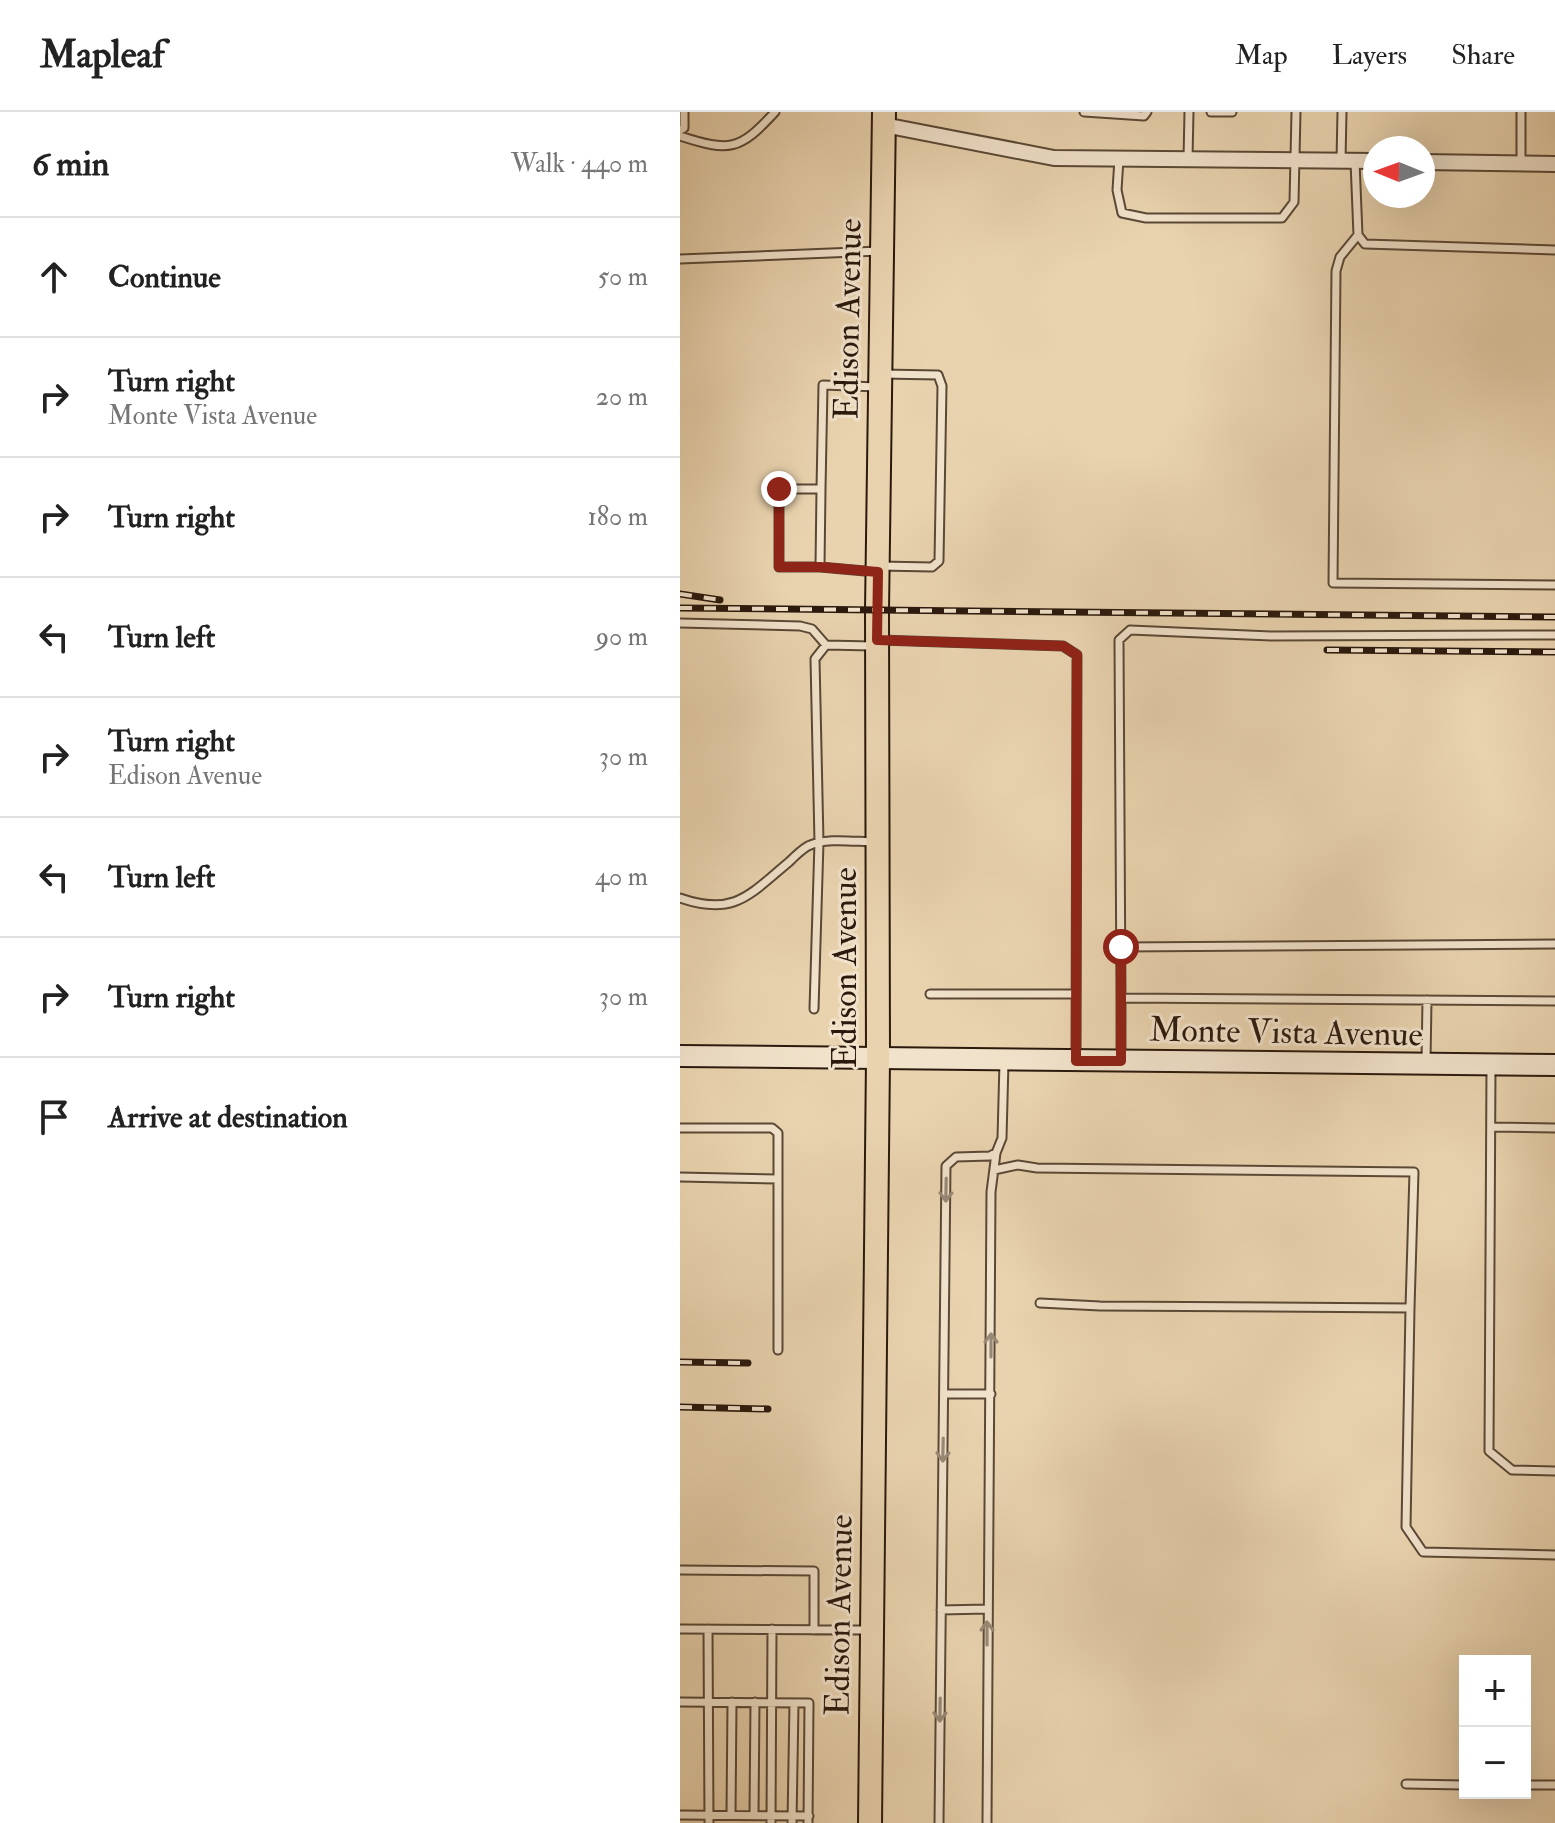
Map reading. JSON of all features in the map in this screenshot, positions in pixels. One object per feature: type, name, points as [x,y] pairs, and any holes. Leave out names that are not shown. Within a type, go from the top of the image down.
[{"type":"main road","name":"Edison Avenue","points":[[870,1823],[878,1059],[877,643],[884,119]]},
{"type":"street","points":[[884,119],[1054,158],[1363,161]]},
{"type":"street","points":[[1435,162],[1555,164]]},
{"type":"street","name":"Monte Vista Avenue","points":[[680,1056],[1555,1065]]},
{"type":"lane","points":[[680,130],[684,128],[684,112]]},
{"type":"lane","points":[[680,136],[710,146],[737,145],[755,133],[775,112]]},
{"type":"lane","points":[[1084,112],[1144,116],[1147,112]]},
{"type":"lane","points":[[1188,159],[1189,112]]},
{"type":"lane","points":[[1211,112],[1232,112]]},
{"type":"lane","points":[[1119,159],[1117,190],[1122,213],[1146,218],[1282,218],[1294,202],[1296,112]]},
{"type":"lane","points":[[1342,112],[1358,235],[1365,244],[1555,250]]},
{"type":"lane","points":[[1521,112],[1521,163]]},
{"type":"lane","points":[[1358,235],[1340,257],[1336,271],[1333,583],[1555,585]]},
{"type":"lane","points":[[680,259],[882,250]]},
{"type":"lane","points":[[820,567],[823,385],[938,375],[942,386],[939,561],[932,567],[878,569],[779,567],[779,489],[821,489]]},
{"type":"lane","points":[[680,623],[800,626],[812,629],[826,645]]},
{"type":"lane","points":[[1121,1061],[1119,640],[1130,630],[1271,636],[1555,635]]},
{"type":"lane","points":[[814,1009],[819,842],[815,659],[826,645],[1063,646],[1077,655],[1076,1061]]},
{"type":"lane","points":[[680,898],[692,902],[732,904],[749,897],[805,848],[819,842],[878,842]]},
{"type":"lane","points":[[1121,947],[1555,944]]},
{"type":"lane","points":[[930,994],[1076,994]]},
{"type":"lane","points":[[1121,998],[1555,1001]]},
{"type":"lane","points":[[1426,1064],[1427,1000]]},
{"type":"lane","points":[[987,1823],[991,1192],[996,1153],[1002,1138],[1004,1060]]},
{"type":"lane","points":[[1491,1065],[1489,1451],[1512,1470],[1555,1471]]},
{"type":"lane","points":[[1491,1127],[1555,1128]]},
{"type":"lane","points":[[680,1128],[772,1128],[778,1133],[778,1350]]},
{"type":"lane","points":[[939,1823],[946,1166],[956,1157],[996,1153]]},
{"type":"lane","points":[[994,1170],[1018,1165],[1037,1168],[1414,1172],[1406,1527],[1423,1552],[1555,1555]]},
{"type":"lane","points":[[680,1177],[778,1179]]},
{"type":"lane","points":[[1040,1303],[1116,1307],[1410,1308]]},
{"type":"lane","points":[[944,1394],[991,1394]]},
{"type":"lane","points":[[680,1570],[814,1571],[814,1630]]},
{"type":"lane","points":[[941,1610],[987,1609]]},
{"type":"lane","points":[[680,1629],[872,1630]]},
{"type":"lane","points":[[708,1629],[709,1819]]},
{"type":"lane","points":[[772,1629],[772,1819]]},
{"type":"lane","points":[[680,1702],[809,1703],[808,1819],[731,1815],[709,1819],[680,1815]]},
{"type":"lane","points":[[731,1815],[732,1702]]},
{"type":"lane","points":[[748,1818],[755,1702]]},
{"type":"lane","points":[[792,1819],[794,1703]]},
{"type":"lane","points":[[1406,1784],[1459,1785]]},
{"type":"lane","points":[[1531,1785],[1555,1785]]},
{"type":"railway","points":[[680,594],[720,600]]},
{"type":"railway","points":[[680,608],[1555,617]]},
{"type":"railway","points":[[1327,650],[1555,652]]},
{"type":"railway","points":[[680,1362],[748,1363]]},
{"type":"railway","points":[[680,1407],[768,1409]]},
{"type":"route","points":[[779,489],[779,567],[878,572],[877,640],[1063,646],[1077,655],[1076,1061],[1121,1061],[1121,947]]}]
